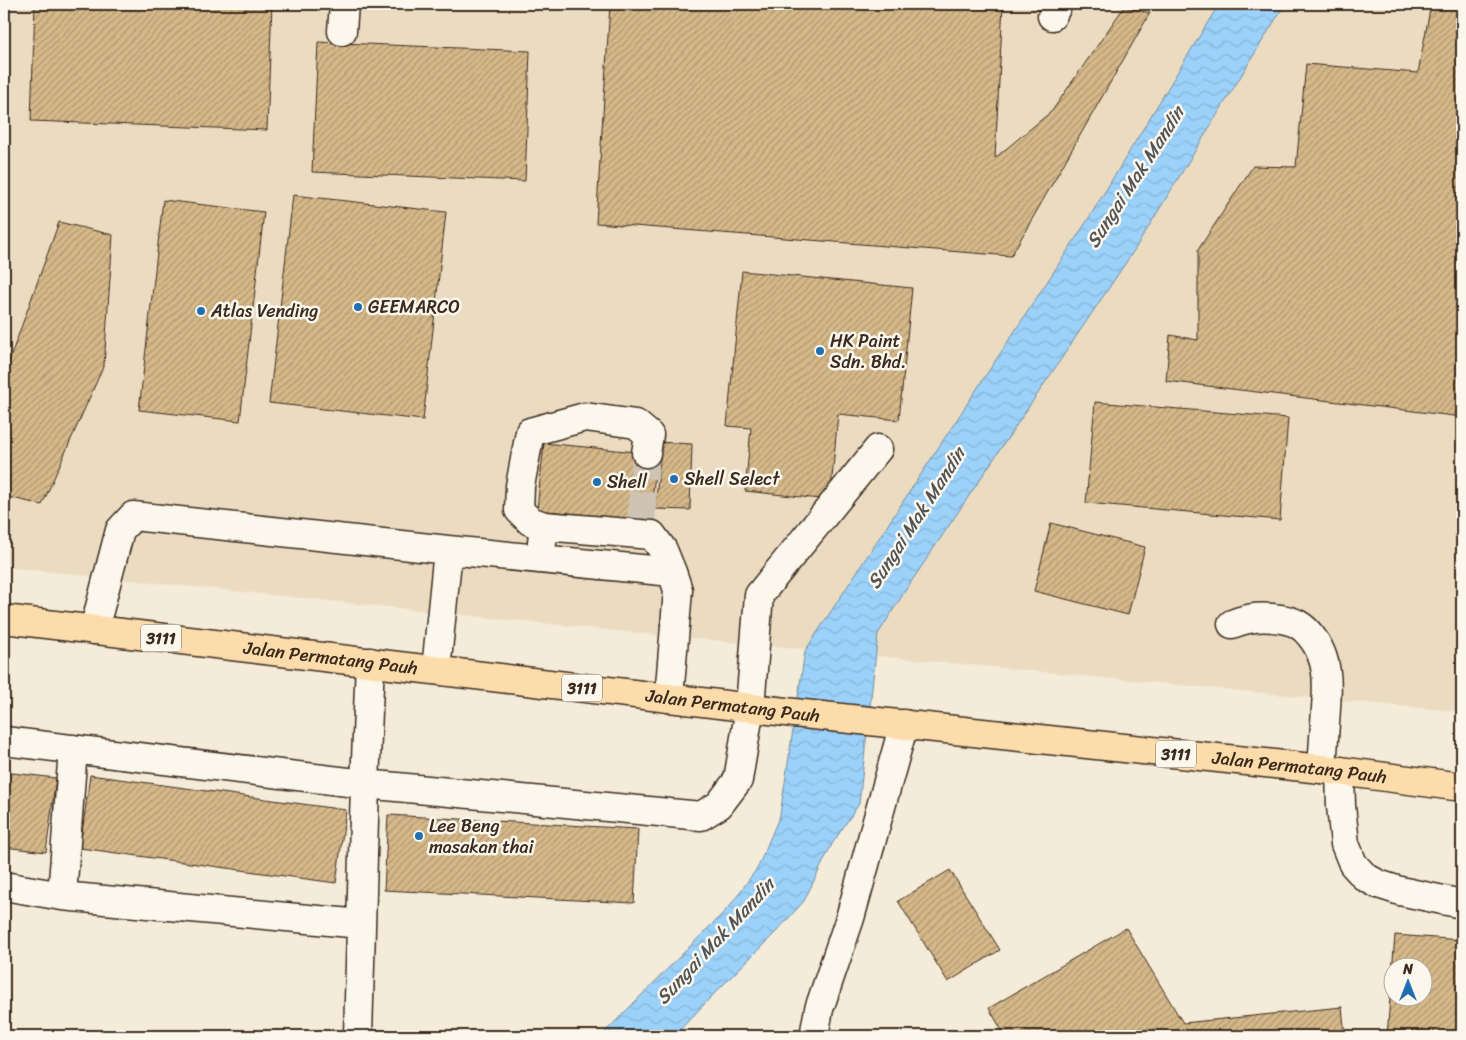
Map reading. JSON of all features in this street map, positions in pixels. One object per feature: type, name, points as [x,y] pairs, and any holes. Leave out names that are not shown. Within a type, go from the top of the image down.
[{"type":"main road","name":"Jalan Permatang Pauh","points":[[4,619],[794,713],[1331,770],[1462,787]]},
{"type":"street","points":[[342,31],[344,4]]},
{"type":"street","points":[[646,453],[649,435],[636,424],[585,417],[530,432],[520,486],[519,510],[530,521],[544,526],[647,528],[662,550],[678,590],[669,698]]},
{"type":"street","points":[[4,741],[365,784],[701,816],[719,805],[738,780],[750,707],[759,594],[878,449]]},
{"type":"street","points":[[94,630],[120,530],[133,516],[672,572]]},
{"type":"street","points":[[540,559],[544,526]]},
{"type":"street","points":[[436,670],[448,550]]},
{"type":"street","points":[[1232,624],[1256,617],[1291,620],[1303,627],[1314,639],[1324,658],[1327,678],[1331,770],[1340,806],[1345,844],[1354,864],[1364,877],[1400,891],[1462,904]]},
{"type":"street","points":[[358,1036],[370,662]]},
{"type":"street","points":[[814,1036],[819,1009],[850,918],[897,723]]},
{"type":"street","points":[[62,896],[73,749]]},
{"type":"street","points":[[4,886],[62,896],[361,924]]},
{"type":"shaded area","points":[[4,4],[1462,4],[1462,712],[637,633],[4,567]]},
{"type":"water","name":"Sungai Mak Mandin","points":[[1219,4],[1285,4],[1135,249],[878,634],[859,804],[832,844],[804,901],[674,1036],[601,1036],[729,907],[758,867],[780,815],[805,651],[1087,221]]},
{"type":"building","points":[[35,4],[272,4],[267,130],[31,121]]},
{"type":"building","points":[[610,4],[1003,4],[995,158],[1052,111],[1124,7],[1150,13],[1011,256],[596,223]]},
{"type":"building","points":[[1431,4],[1462,4],[1462,417],[1166,381],[1170,335],[1198,340],[1198,250],[1253,166],[1296,167],[1306,64],[1418,73]]},
{"type":"building","points":[[318,42],[530,51],[525,181],[312,172]]},
{"type":"building","name":"GEEMARCO","points":[[293,195],[446,212],[423,420],[269,403]]},
{"type":"building","name":"Atlas Vending","points":[[163,200],[264,212],[240,421],[139,410]]},
{"type":"building","points":[[59,222],[113,235],[104,365],[42,505],[4,496],[4,375]]},
{"type":"building","name":"HK Paint Sdn. Bhd.","points":[[742,271],[912,288],[899,420],[838,414],[830,500],[745,491],[751,428],[727,426]]},
{"type":"building","points":[[1095,402],[1288,418],[1280,520],[1086,503]]},
{"type":"building","name":"Shell Select","points":[[658,442],[692,444],[690,510],[655,509],[661,449],[657,448]]},
{"type":"building","name":"Shell","points":[[544,443],[657,454],[650,521],[537,510]]},
{"type":"building","points":[[1051,523],[1145,547],[1128,615],[1034,591]]},
{"type":"building","points":[[4,772],[56,778],[46,852],[4,847]]},
{"type":"building","points":[[90,775],[346,810],[336,883],[80,848]]},
{"type":"building","points":[[388,815],[638,829],[634,903],[384,890]]},
{"type":"building","points":[[950,870],[1000,950],[948,982],[898,901]]},
{"type":"building","points":[[1126,928],[1183,1023],[1342,1007],[1345,1036],[1005,1036],[989,1008]]},
{"type":"building","points":[[1395,935],[1462,940],[1462,1024],[1460,1036],[1387,1036],[1389,1008],[1434,1008],[1434,958],[1393,958]]},
{"type":"tunnel","points":[[641,520],[646,453]]},
{"type":"place","name":"GEEMARCO","points":[[358,307]]},
{"type":"place","name":"Atlas Vending","points":[[201,311]]},
{"type":"place","name":"HK Paint Sdn. Bhd.","points":[[820,351]]},
{"type":"place","name":"Shell Select","points":[[674,479]]},
{"type":"place","name":"Shell","points":[[597,482]]},
{"type":"place","name":"Lee Beng masakan thai","points":[[419,836]]}]
